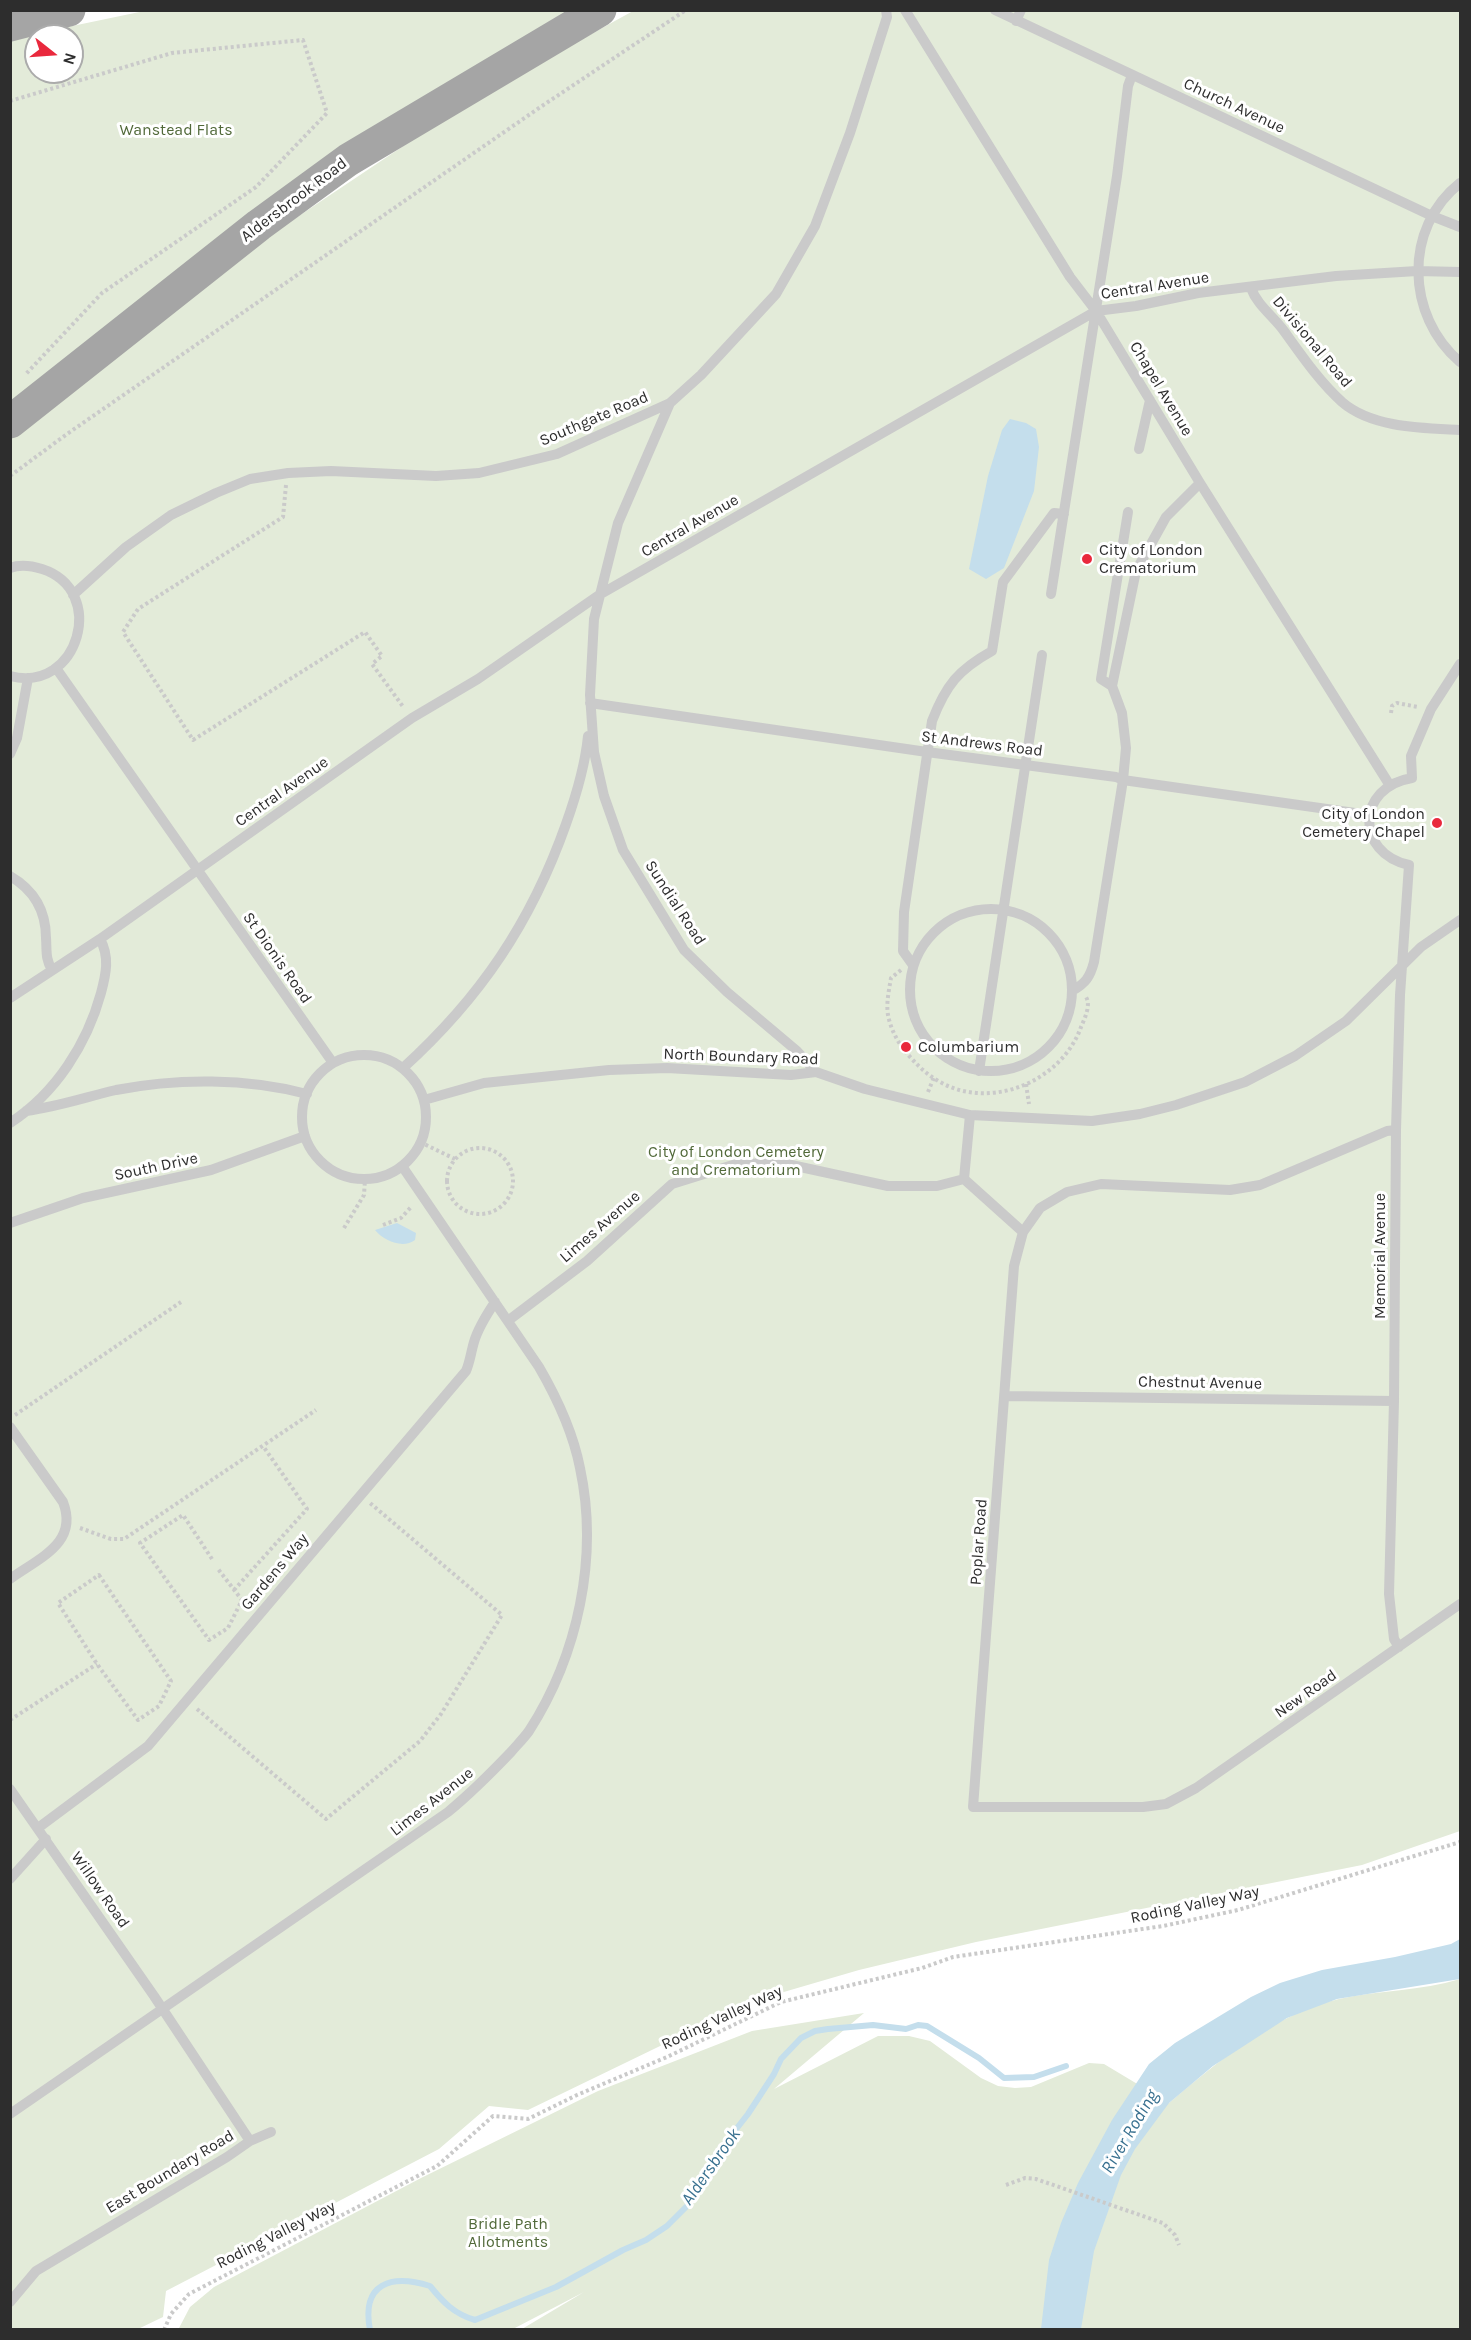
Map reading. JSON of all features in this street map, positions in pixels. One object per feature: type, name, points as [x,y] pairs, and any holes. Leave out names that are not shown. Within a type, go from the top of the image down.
[{"type":"main road","points":[[10,25],[69,10]]},
{"type":"main road","name":"Aldersbrook Road","points":[[10,422],[259,225],[348,160],[600,10]]},
{"type":"lane","name":"Southgate Road","points":[[73,595],[126,547],[171,515],[216,493],[250,480],[288,473],[331,471],[436,476],[479,473],[557,454],[670,403],[701,375],[776,294],[815,226],[850,133],[887,17],[886,10]]},
{"type":"lane","name":"Chapel Avenue","points":[[905,10],[1070,277],[1096,311],[1200,483],[1389,784]]},
{"type":"lane","name":"Church Avenue","points":[[995,10],[1432,216],[1461,227]]},
{"type":"lane","points":[[1016,21],[1021,10]]},
{"type":"lane","points":[[1052,594],[1117,176],[1128,86],[1132,75]]},
{"type":"lane","points":[[1461,183],[1441,202],[1432,216],[1424,235],[1417,271],[1423,308],[1430,325],[1440,341],[1461,362]]},
{"type":"lane","name":"Central Avenue","points":[[10,998],[100,939],[411,718],[478,679],[599,595],[1096,311],[1136,306],[1198,293],[1336,276],[1417,271],[1461,272]]},
{"type":"lane","name":"Divisional Road","points":[[1251,288],[1254,298],[1276,321],[1316,375],[1344,404],[1372,418],[1392,424],[1416,428],[1461,430]]},
{"type":"lane","points":[[1138,449],[1150,400]]},
{"type":"lane","points":[[403,1068],[458,1013],[493,970],[528,914],[554,859],[576,795],[586,752],[594,619],[599,595],[618,523],[670,403]]},
{"type":"lane","points":[[1072,991],[1083,985],[1090,976],[1094,962],[1123,780],[1126,748],[1122,713],[1112,686],[1136,571],[1166,517],[1200,483]]},
{"type":"lane","points":[[1112,686],[1101,679],[1128,512]]},
{"type":"lane","points":[[914,964],[903,951],[904,912],[932,721],[953,679],[970,664],[992,651],[1003,582],[1054,513],[1064,514]]},
{"type":"lane","points":[[10,568],[33,566],[49,571],[63,581],[73,595],[79,610],[80,627],[76,643],[68,657],[56,668],[28,678],[10,676]]},
{"type":"lane","points":[[979,1071],[1042,655]]},
{"type":"lane","points":[[1369,815],[1373,803],[1389,784],[1412,778],[1411,756],[1431,709],[1461,664]]},
{"type":"lane","name":"St Dionis Road","points":[[56,668],[333,1063]]},
{"type":"lane","points":[[10,754],[17,738],[28,678]]},
{"type":"lane","name":"St Andrews Road","points":[[590,703],[1369,815]]},
{"type":"lane","name":"Sundial Road","points":[[590,703],[594,752],[604,796],[623,849],[684,950],[727,992],[797,1051],[816,1072]]},
{"type":"lane","name":"Memorial Avenue","points":[[1369,815],[1373,838],[1379,849],[1387,857],[1410,865],[1402,966],[1396,1130],[1394,1401],[1389,1594],[1394,1639],[1399,1647]]},
{"type":"lane","points":[[10,876],[26,885],[42,910],[46,923],[45,959],[52,970]]},
{"type":"lane","points":[[980,910],[1002,910],[1025,916],[1044,929],[1059,947],[1069,968],[1072,991],[1068,1014],[1059,1035],[1044,1052],[1024,1065],[1002,1071],[979,1071],[956,1064],[937,1052],[921,1033],[912,1012],[909,988],[914,964],[924,944],[939,928],[958,916],[980,910]]},
{"type":"lane","name":"North Boundary Road","points":[[424,1100],[483,1083],[609,1070],[679,1068],[791,1075],[816,1072],[865,1089],[970,1114],[1092,1121],[1140,1114],[1176,1105],[1245,1082],[1294,1056],[1346,1021],[1422,947],[1461,920]]},
{"type":"lane","points":[[10,1123],[44,1094],[75,1055],[95,1016],[106,972],[105,948],[100,939]]},
{"type":"lane","points":[[368,1055],[387,1059],[403,1068],[417,1084],[424,1100],[426,1116],[424,1133],[416,1151],[402,1166],[390,1173],[365,1179],[346,1176],[333,1170],[316,1156],[305,1137],[302,1117],[307,1094],[316,1078],[333,1063],[350,1056],[368,1055]]},
{"type":"lane","points":[[26,1111],[46,1109],[115,1090],[174,1082],[237,1083],[307,1094]]},
{"type":"lane","points":[[970,1114],[964,1179],[1023,1232],[1040,1208],[1066,1192],[1101,1184],[1230,1190],[1260,1185],[1387,1131],[1396,1130]]},
{"type":"lane","name":"South Drive","points":[[10,1223],[83,1198],[212,1170],[305,1137]]},
{"type":"lane","name":"Limes Avenue","points":[[10,2114],[448,1812],[484,1782],[528,1732],[553,1687],[573,1636],[585,1579],[588,1523],[580,1468],[570,1433],[555,1395],[506,1316],[587,1261],[672,1184],[736,1164],[782,1163],[888,1186],[937,1186],[964,1179]]},
{"type":"lane","points":[[402,1166],[506,1316]]},
{"type":"lane","name":"Poplar Road","points":[[1023,1232],[1014,1266],[974,1807],[1143,1807],[1166,1804]]},
{"type":"lane","name":"Gardens Way","points":[[38,1828],[148,1746],[466,1371],[474,1342],[486,1315],[495,1302]]},
{"type":"lane","name":"Chestnut Avenue","points":[[1006,1396],[1394,1401]]},
{"type":"lane","points":[[10,1427],[63,1502],[68,1514],[64,1537],[53,1549],[10,1579]]},
{"type":"lane","name":"New Road","points":[[1166,1804],[1196,1788],[1461,1604]]},
{"type":"lane","name":"Willow Road","points":[[10,1789],[163,2009]]},
{"type":"lane","points":[[10,1879],[46,1839]]},
{"type":"lane","name":"East Boundary Road","points":[[10,2302],[36,2271],[250,2141],[163,2009]]},
{"type":"lane","points":[[250,2141],[271,2132]]},
{"type":"path","points":[[10,476],[67,434],[539,108],[686,10]]},
{"type":"path","points":[[10,101],[172,53],[303,39],[327,113],[256,187],[102,293],[18,383]]},
{"type":"path","points":[[288,473],[283,517],[138,609],[123,632],[193,740],[364,632],[382,656],[372,664],[411,718]]},
{"type":"path","points":[[1391,713],[1392,706],[1397,703],[1431,709]]},
{"type":"path","points":[[888,1002],[891,978]]},
{"type":"path","points":[[1080,1031],[1088,1006]]},
{"type":"path","points":[[930,1084],[934,1077]]},
{"type":"path","points":[[1026,1084],[1028,1094]]},
{"type":"path","points":[[420,1142],[455,1159]]},
{"type":"path","points":[[473,1148],[494,1150],[510,1165],[513,1187],[509,1197],[493,1212],[471,1213],[461,1208],[448,1191],[449,1169],[455,1159],[463,1152],[473,1148]]},
{"type":"path","points":[[344,1228],[364,1196],[365,1179]]},
{"type":"path","points":[[383,1225],[401,1218],[422,1194]]},
{"type":"path","points":[[10,1418],[181,1302]]},
{"type":"path","points":[[68,1524],[111,1539],[124,1539],[316,1410]]},
{"type":"path","points":[[234,1590],[307,1509],[263,1446]]},
{"type":"path","points":[[187,1700],[326,1819],[420,1741],[441,1714],[502,1615],[360,1494]]},
{"type":"path","points":[[212,1559],[183,1515],[140,1543],[209,1640],[228,1628],[242,1600],[218,1569]]},
{"type":"path","points":[[99,1575],[171,1681],[159,1706],[138,1720],[97,1664],[58,1603],[99,1575]]},
{"type":"path","points":[[10,1720],[97,1664]]},
{"type":"path","name":"Roding Valley Way","points":[[164,2330],[171,2314],[189,2294],[437,2166],[493,2116],[528,2119],[577,2095],[667,2057],[781,2002],[922,1968],[953,1957],[1151,1928],[1238,1910],[1461,1842]]},
{"type":"path","points":[[1006,2185],[1025,2178],[1050,2184],[1150,2218],[1170,2228],[1179,2245]]},
{"type":"green space","name":"Wanstead Flats","points":[[149,10],[590,11],[11,416],[10,39],[24,36],[24,84],[84,84],[84,24],[82,24]]},
{"type":"green space","name":"City of London Cemetery and Crematorium","points":[[633,11],[1460,11],[1460,1831],[1362,1865],[976,1942],[859,1970],[753,2001],[528,2110],[489,2106],[439,2149],[166,2291],[163,2317],[138,2329],[11,2330],[11,433],[245,252],[475,98]]},
{"type":"green space","name":"Bridle Path Allotments","points":[[1460,1979],[1460,2329],[522,2329],[584,2292],[513,2329],[178,2330],[190,2307],[214,2287],[421,2178],[598,2091],[752,2031],[864,2013],[774,2089],[878,2036],[909,2036],[930,2041],[981,2078],[998,2086],[1031,2087],[1089,2063],[1104,2064],[1169,2103],[1248,2041],[1293,2015],[1339,1999],[1430,1986]]},
{"type":"water","points":[[1010,419],[1026,423],[1036,429],[1039,447],[1034,491],[1004,568],[986,579],[969,569],[988,476],[1002,430]]},
{"type":"water","points":[[397,1223],[416,1233],[415,1240],[399,1244],[383,1237],[375,1230]]},
{"type":"water","name":"River Roding","points":[[1460,1939],[1460,1979],[1337,1999],[1287,2018],[1213,2066],[1169,2103],[1135,2149],[1121,2175],[1094,2251],[1081,2329],[1041,2329],[1049,2260],[1061,2223],[1078,2183],[1112,2120],[1149,2064],[1175,2043],[1251,1997],[1280,1983],[1322,1970],[1451,1944]]},
{"type":"waterway","name":"Aldersbrook","points":[[370,2330],[368,2314],[370,2302],[375,2292],[392,2282],[403,2281],[430,2286],[450,2307],[475,2320],[556,2287],[646,2240],[667,2226],[687,2206],[702,2185],[712,2160],[748,2114],[781,2059],[801,2038],[815,2031],[873,2025],[906,2029],[918,2025],[927,2026],[979,2058],[1004,2078],[1034,2077],[1066,2066]]},
{"type":"place","name":"City of London Crematorium","points":[[1087,559]]},
{"type":"place","name":"City of London Cemetery Chapel","points":[[1437,823]]},
{"type":"place","name":"Columbarium","points":[[906,1047]]}]
